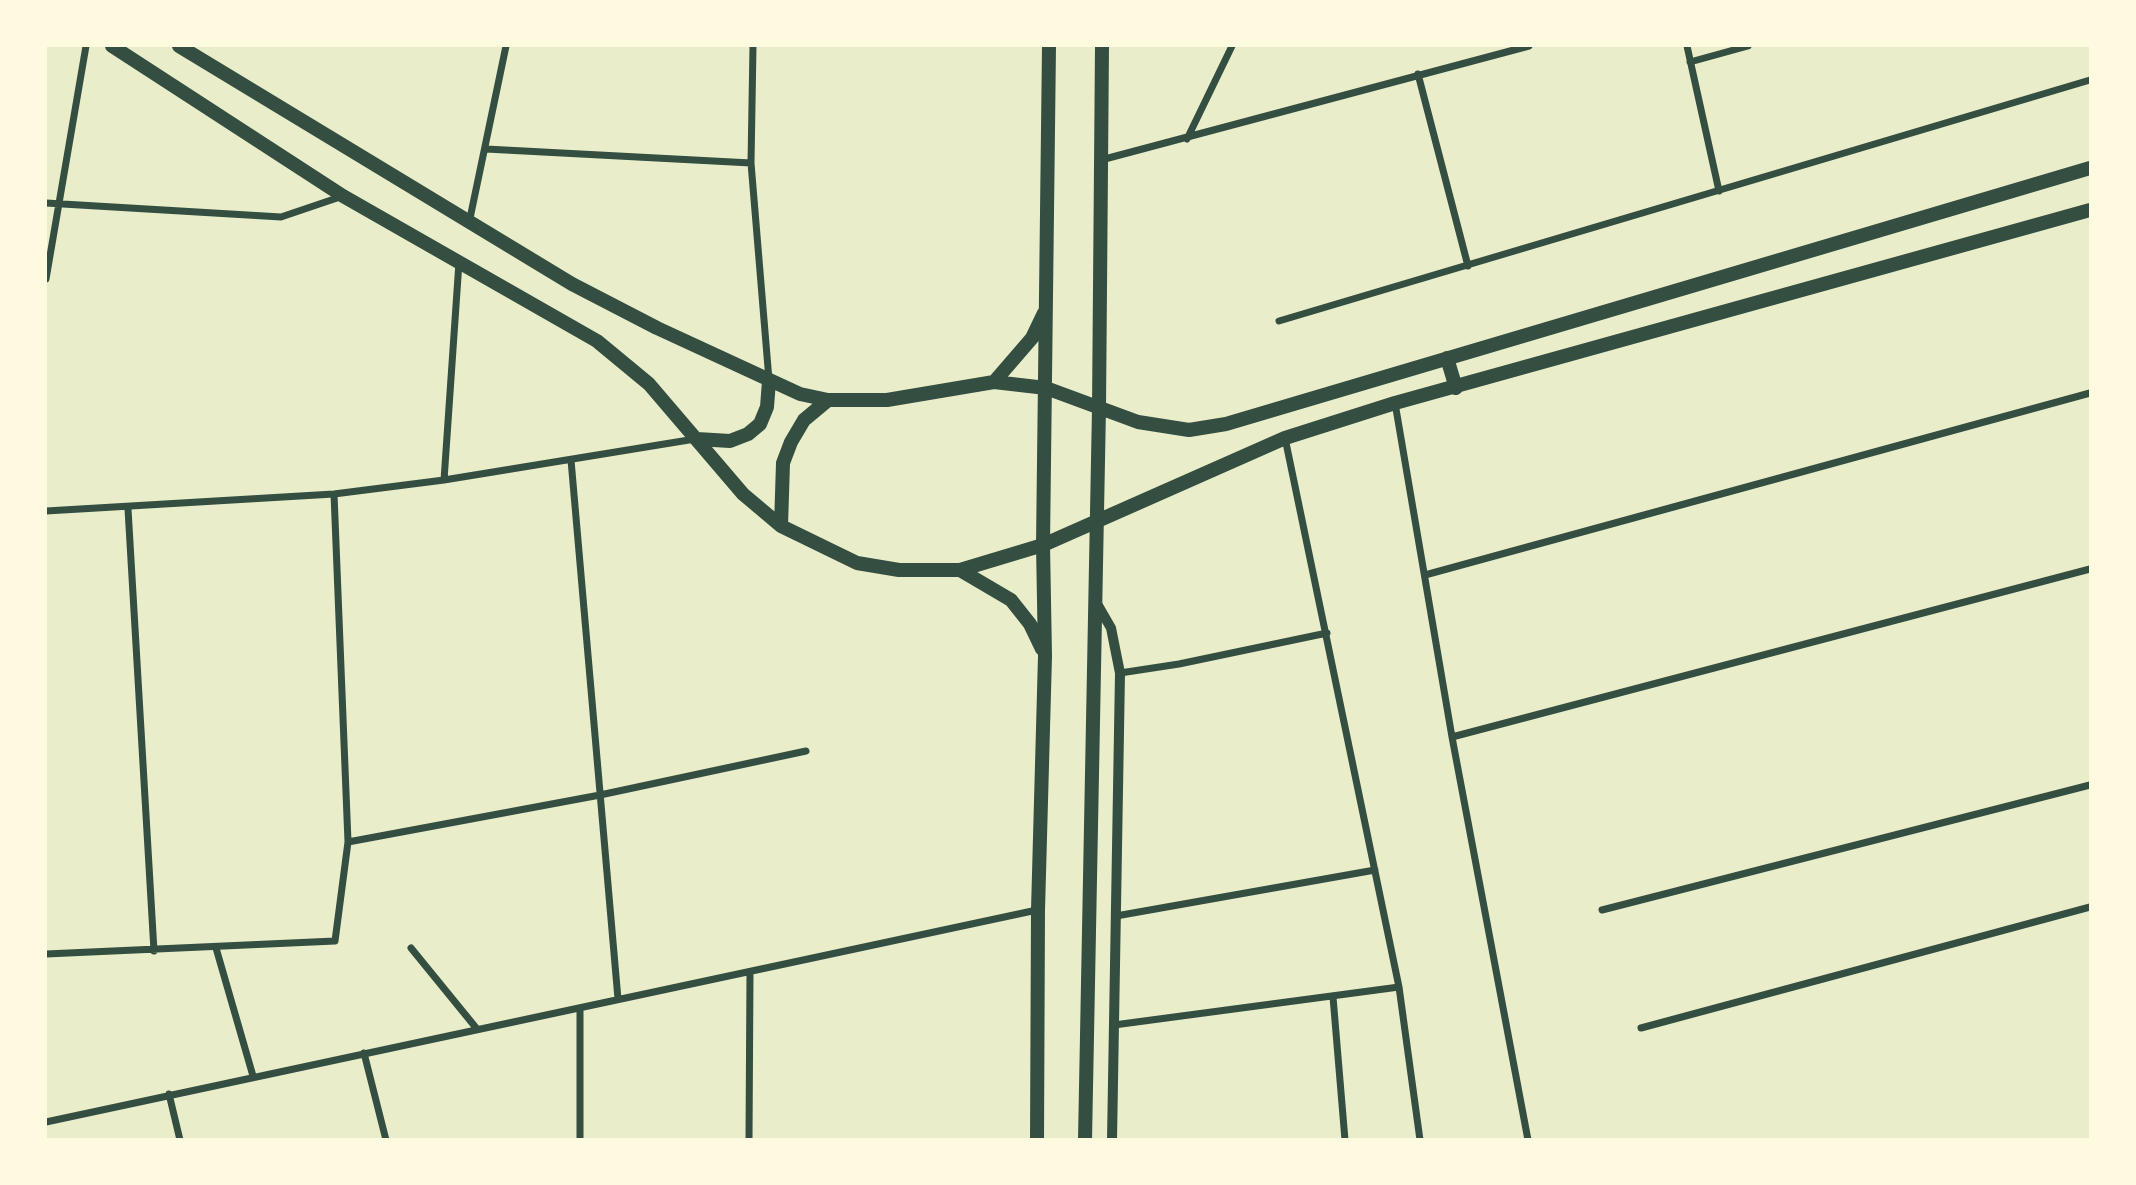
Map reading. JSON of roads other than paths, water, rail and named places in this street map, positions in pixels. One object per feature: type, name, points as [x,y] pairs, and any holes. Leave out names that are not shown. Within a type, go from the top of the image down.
[{"type":"main road","points":[[112,46],[343,196],[597,341],[649,384],[743,494],[781,526],[857,563],[899,570],[960,570],[1042,545],[1285,438],[1395,403],[2091,210]]},
{"type":"main road","points":[[179,46],[572,284],[800,394],[828,400],[887,400],[995,382],[1046,388],[1138,422],[1189,430],[1226,424],[2091,168]]},
{"type":"main road","points":[[1037,1139],[1038,909],[1045,656],[1042,545],[1049,46]]},
{"type":"main road","points":[[1085,1139],[1099,408],[1102,46]]},
{"type":"main road","points":[[995,382],[1032,338],[1047,308]]},
{"type":"main road","points":[[1447,358],[1456,388]]},
{"type":"main road","points":[[697,439],[730,441],[748,435],[760,424],[767,407],[769,381]]},
{"type":"main road","points":[[781,526],[783,463],[804,420],[828,400]]},
{"type":"main road","points":[[960,570],[1011,600],[1030,624],[1045,656]]},
{"type":"street","points":[[46,279],[86,46]]},
{"type":"street","points":[[469,223],[506,46]]},
{"type":"street","points":[[753,46],[751,163],[769,381]]},
{"type":"street","points":[[1187,139],[1232,46]]},
{"type":"street","points":[[1101,161],[1529,46]]},
{"type":"street","points":[[1687,46],[1719,191]]},
{"type":"street","points":[[1690,62],[1748,46]]},
{"type":"street","points":[[1418,74],[1468,266]]},
{"type":"street","points":[[1279,321],[2091,80]]},
{"type":"street","points":[[486,149],[751,163]]},
{"type":"street","points":[[46,203],[281,217],[343,196]]},
{"type":"street","points":[[444,480],[459,262]]},
{"type":"street","points":[[1425,575],[2091,393]]},
{"type":"street","points":[[1395,403],[1452,737],[1528,1139]]},
{"type":"street","points":[[1285,438],[1399,987],[1420,1139]]},
{"type":"street","points":[[46,511],[128,509],[334,494],[444,480],[697,439]]},
{"type":"street","points":[[571,460],[618,999]]},
{"type":"street","points":[[46,954],[216,948],[335,940],[348,842],[334,494]]},
{"type":"street","points":[[128,509],[154,951]]},
{"type":"street","points":[[1452,737],[2091,569]]},
{"type":"street","points":[[1094,600],[1111,628],[1120,673],[1112,1139]]},
{"type":"street","points":[[1120,673],[1180,664],[1327,633]]},
{"type":"street","points":[[348,842],[600,795],[806,751]]},
{"type":"street","points":[[1602,910],[2091,785]]},
{"type":"street","points":[[1116,916],[1375,870]]},
{"type":"street","points":[[1641,1028],[2091,906]]},
{"type":"street","points":[[46,1122],[1038,909]]},
{"type":"street","points":[[216,948],[253,1076]]},
{"type":"street","points":[[411,948],[477,1029]]},
{"type":"street","points":[[749,1139],[750,972]]},
{"type":"street","points":[[1114,1025],[1399,987]]},
{"type":"street","points":[[1333,997],[1345,1139]]},
{"type":"street","points":[[580,1008],[580,1139]]},
{"type":"street","points":[[364,1053],[386,1139]]},
{"type":"street","points":[[169,1094],[180,1139]]}]
